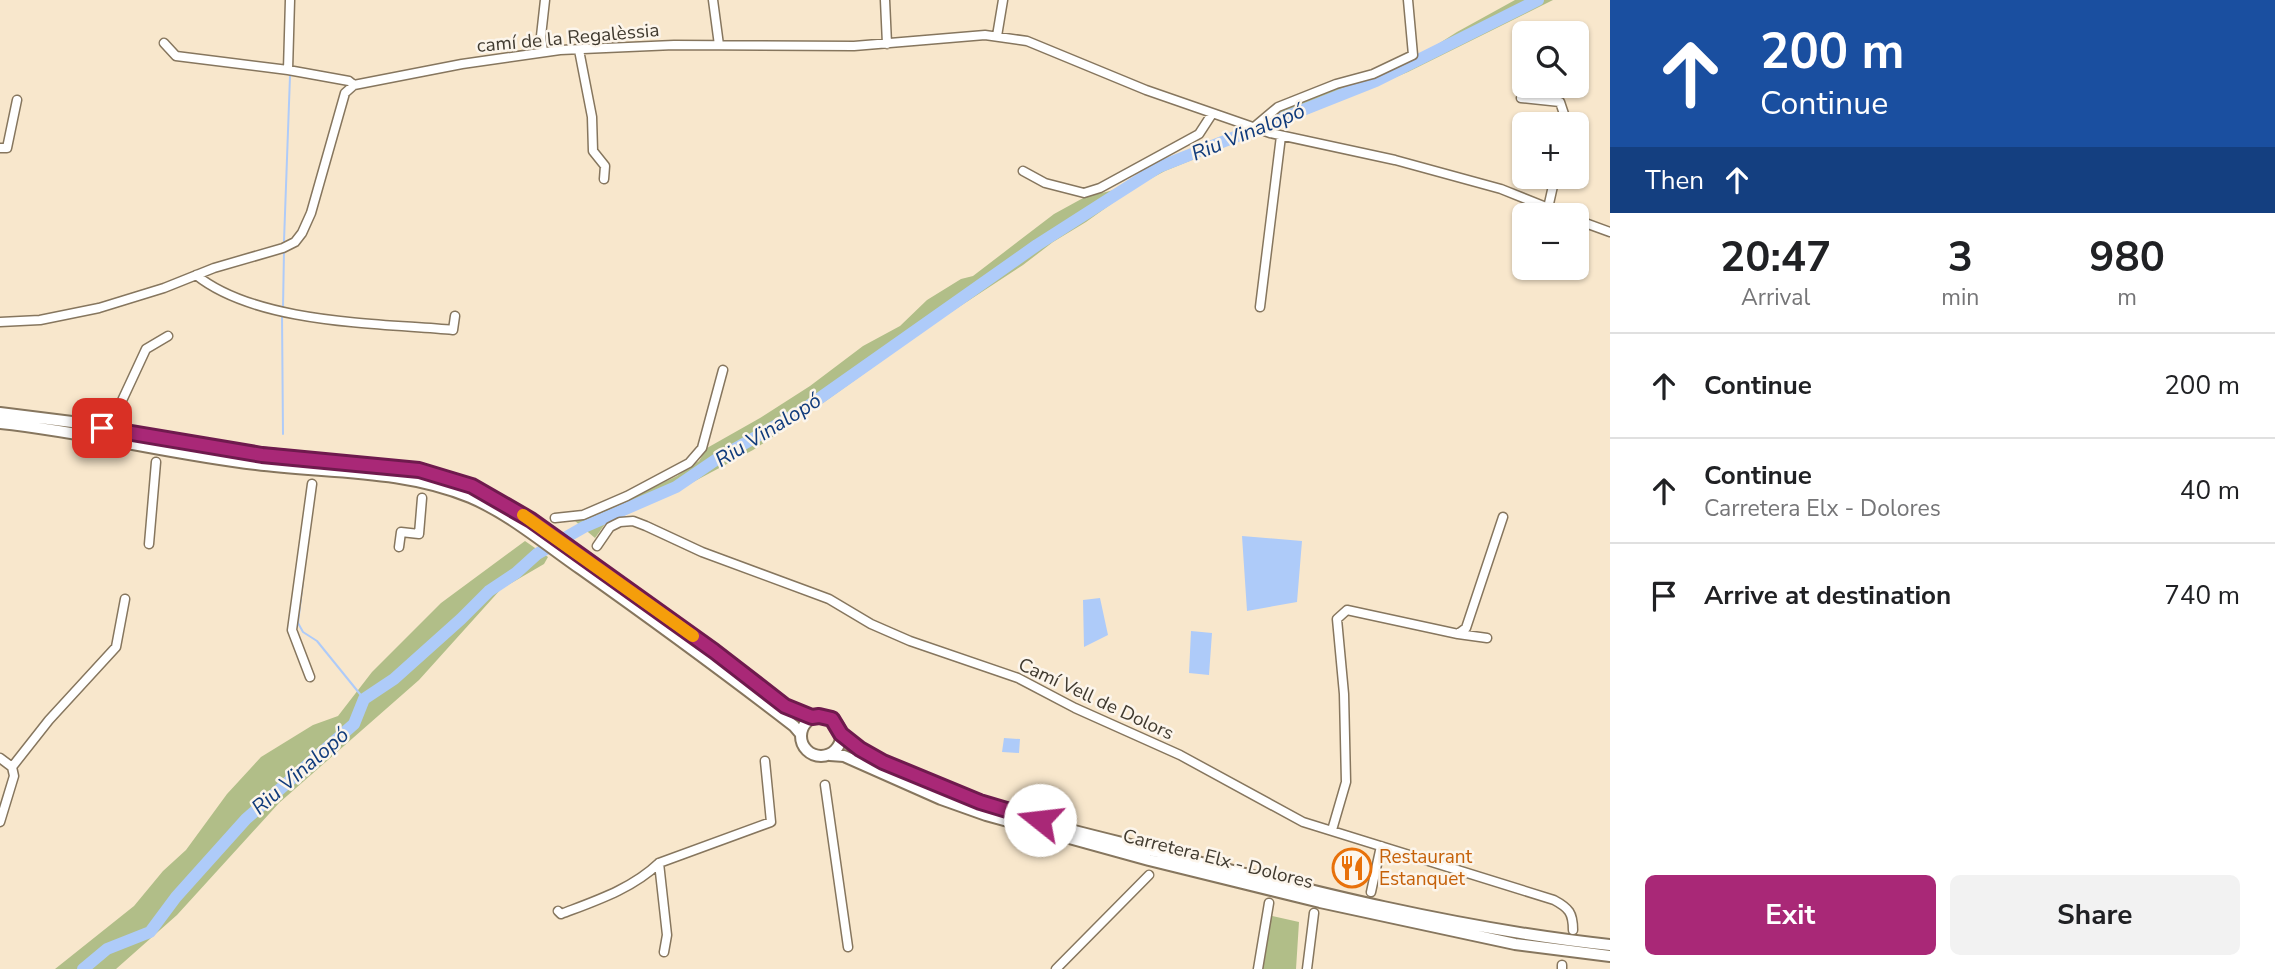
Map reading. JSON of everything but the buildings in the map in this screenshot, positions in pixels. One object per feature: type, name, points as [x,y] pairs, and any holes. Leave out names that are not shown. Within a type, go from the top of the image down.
[{"type":"main road","points":[[0,413],[72,422],[219,449],[419,470],[472,486],[528,525],[785,706],[812,717],[832,719],[841,734],[840,743],[830,755],[810,754],[803,746],[800,733],[794,726],[579,561]]},
{"type":"main road","points":[[0,423],[77,433],[255,464],[416,480],[473,498],[528,525]]},
{"type":"main road","points":[[800,733],[812,717]]},
{"type":"main road","name":"Carretera Elx - Dolores","points":[[841,734],[883,762],[944,789],[1053,824],[1377,904],[1525,935],[1610,946]]},
{"type":"main road","name":"Carretera Elx - Dolores","points":[[830,755],[844,756],[986,815],[1162,863],[1320,902],[1515,944],[1610,956]]},
{"type":"street","points":[[288,70],[290,0]]},
{"type":"street","points":[[543,52],[541,36],[545,0]]},
{"type":"street","points":[[713,0],[719,45]]},
{"type":"street","points":[[885,0],[887,44]]},
{"type":"street","points":[[997,36],[1003,0]]},
{"type":"street","points":[[1251,127],[1278,107],[1373,74],[1413,55],[1408,0]]},
{"type":"street","name":"camí de la Regalèssia","points":[[354,85],[428,69],[543,52],[674,45],[854,46],[997,36],[1040,46],[1146,90],[1279,136],[1395,160],[1501,189],[1536,203]]},
{"type":"street","points":[[0,322],[73,315],[283,248],[295,242],[302,233],[311,213],[338,110],[345,93],[354,85],[348,81],[288,70],[177,56],[164,43]]},
{"type":"street","points":[[579,50],[592,117],[593,151],[605,166],[604,179]]},
{"type":"street","points":[[1521,98],[1560,102],[1563,112]]},
{"type":"street","points":[[0,148],[7,148],[17,100]]},
{"type":"street","points":[[1023,171],[1045,183],[1084,193],[1100,188],[1199,134],[1212,114]]},
{"type":"street","points":[[1260,307],[1279,136]]},
{"type":"street","points":[[1589,224],[1610,232]]},
{"type":"street","points":[[196,275],[209,286],[245,302],[284,312],[346,321],[453,330],[455,316]]},
{"type":"street","points":[[113,420],[146,349],[168,336]]},
{"type":"street","points":[[555,518],[583,515],[627,496],[689,463],[702,447],[723,370]]},
{"type":"street","points":[[149,544],[156,463]]},
{"type":"street","points":[[310,677],[292,630],[312,484]]},
{"type":"street","points":[[398,547],[401,532],[419,534],[422,498]]},
{"type":"street","points":[[1458,634],[1466,628],[1503,517]]},
{"type":"street","name":"Camí Vell de Dolors","points":[[597,546],[610,527],[620,522],[633,521],[646,526],[702,552],[829,598],[871,624],[910,641],[1018,678],[1075,708],[1210,771],[1303,822],[1554,900],[1568,907],[1573,915],[1573,930]]},
{"type":"street","points":[[12,767],[49,720],[116,647],[125,599]]},
{"type":"street","points":[[1332,830],[1346,782],[1338,619],[1347,610],[1487,638]]},
{"type":"street","points":[[0,758],[12,767],[14,776],[0,822]]},
{"type":"street","points":[[558,911],[561,914],[614,894],[659,863],[771,822],[765,761]]},
{"type":"street","points":[[825,785],[848,947]]},
{"type":"street","points":[[1371,892],[1381,846]]},
{"type":"street","points":[[659,863],[667,935],[664,952]]},
{"type":"street","points":[[1056,969],[1149,875]]},
{"type":"street","points":[[1258,969],[1269,903]]},
{"type":"street","points":[[1307,969],[1314,913]]},
{"type":"green space","points":[[1515,0],[1553,0],[1408,72],[1279,126],[1265,124],[1282,109],[1416,58]]},
{"type":"green space","points":[[1237,131],[1251,136],[1165,171],[1135,187],[753,450],[665,497],[605,524],[595,538],[575,521],[677,476],[699,461],[707,448],[760,418],[810,386],[863,346],[900,326],[927,300],[961,279],[973,276],[1054,214],[1085,197],[1114,190],[1162,161]]},
{"type":"green space","points":[[525,541],[548,557],[544,564],[501,589],[419,680],[279,803],[177,915],[116,969],[55,969],[134,906],[163,871],[186,850],[227,794],[261,757],[313,725],[338,716],[372,672],[441,603]]},
{"type":"green space","points":[[1268,915],[1299,922],[1296,969],[1262,969]]},
{"type":"water","points":[[1242,536],[1302,541],[1297,602],[1247,611]]},
{"type":"water","points":[[1100,598],[1108,635],[1084,647],[1083,600]]},
{"type":"water","points":[[1191,631],[1212,633],[1209,675],[1189,673]]},
{"type":"water","points":[[1004,738],[1020,739],[1019,753],[1002,752]]},
{"type":"waterway","name":"Riu Vinalopó","points":[[83,969],[107,949],[150,932],[176,897],[246,819],[354,724],[364,699],[394,679],[489,591],[516,573],[537,554],[584,527],[676,487],[717,459],[800,412],[1037,245],[1159,167],[1376,81],[1538,0]]},
{"type":"waterway","points":[[284,241],[290,76]]},
{"type":"waterway","points":[[283,308],[284,251]]},
{"type":"waterway","points":[[282,316],[283,434]]},
{"type":"waterway","points":[[307,547],[298,623],[303,632],[317,641],[364,699]]},
{"type":"slow traffic","points":[[523,515],[693,636]]},
{"type":"place","name":"Restaurant Estanquet","points":[[1352,868]]},
{"type":"route","points":[[102,428],[262,455],[419,470],[472,486],[531,520],[714,651],[785,706],[812,717],[825,716],[832,719],[840,728],[841,734],[860,749],[912,775],[980,802],[1040,820]]}]
